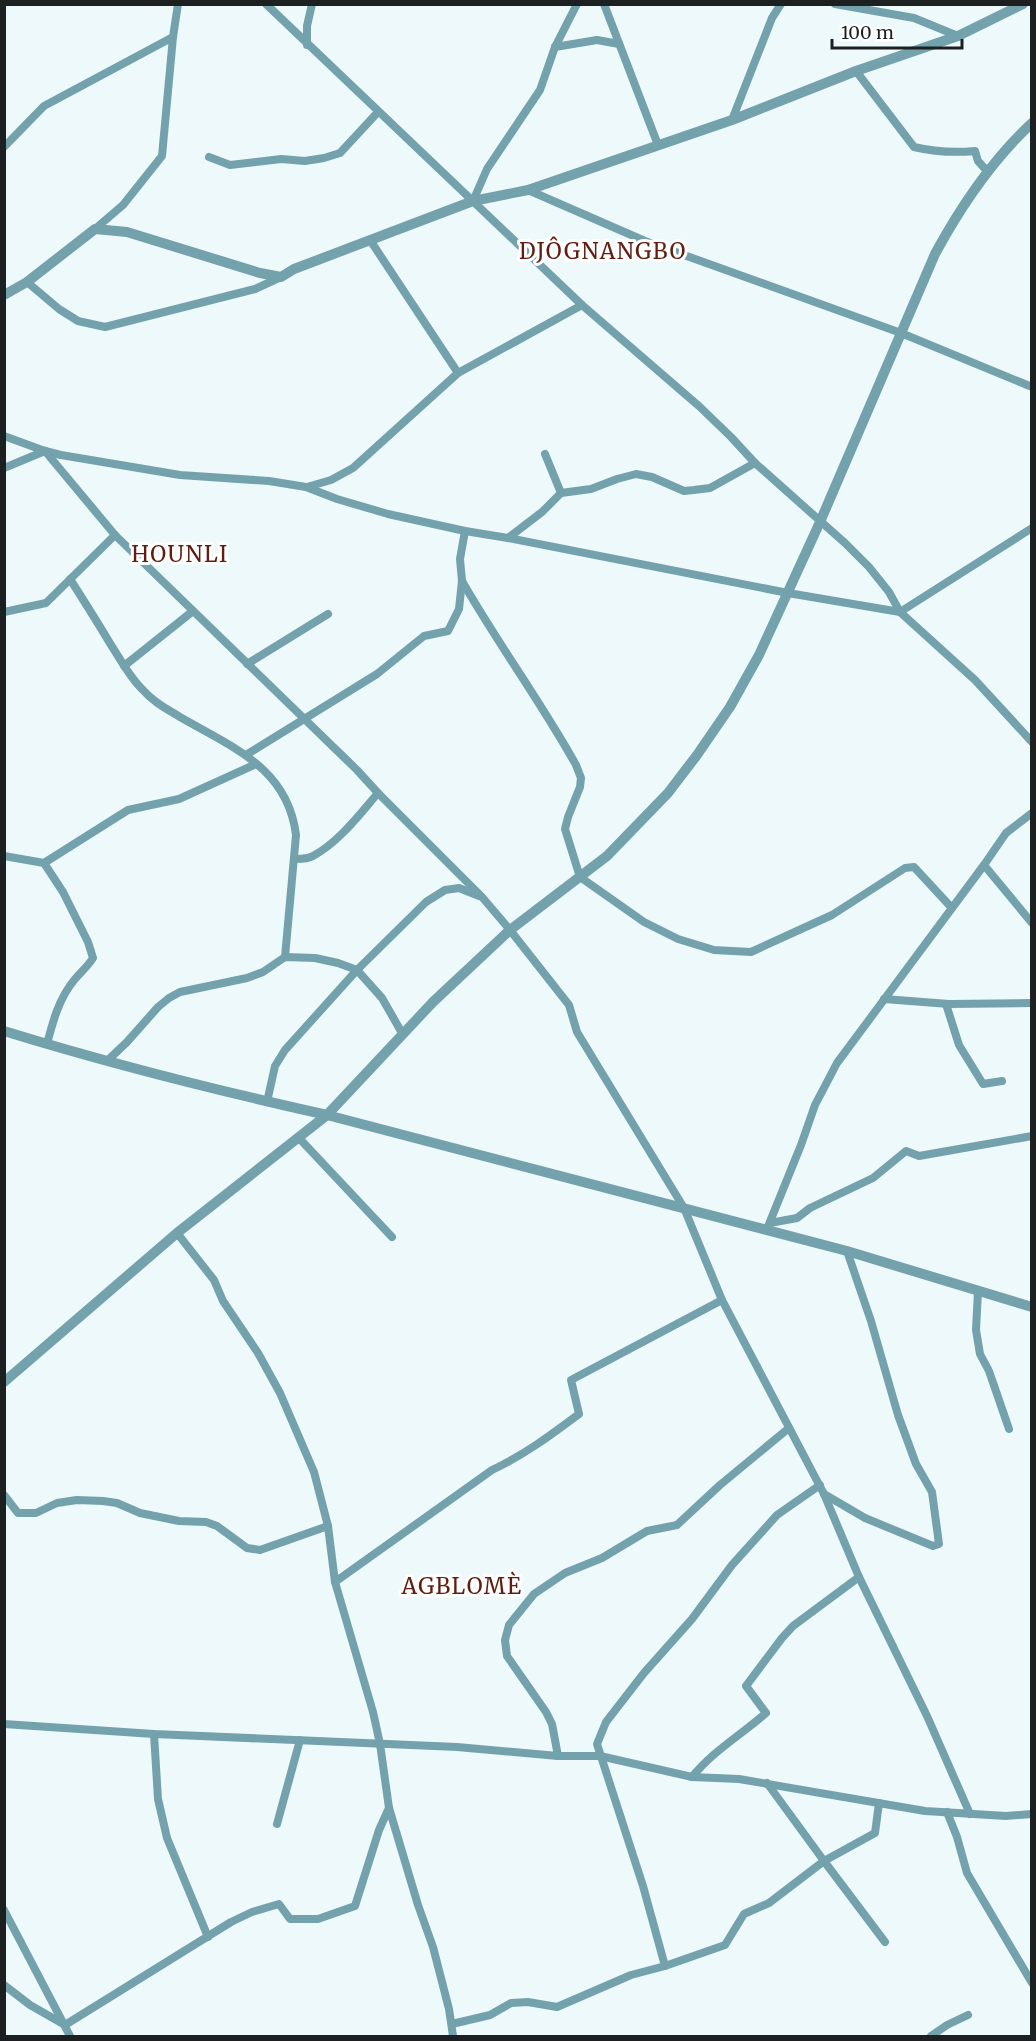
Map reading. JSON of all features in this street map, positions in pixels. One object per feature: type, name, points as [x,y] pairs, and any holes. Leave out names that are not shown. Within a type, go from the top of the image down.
[{"type":"street","points":[[4,295],[27,282],[123,205],[162,156],[178,4]]},
{"type":"street","points":[[266,4],[582,305],[700,407],[755,463],[845,543],[869,567],[889,592],[900,612],[975,680],[1032,742]]},
{"type":"street","points":[[307,45],[307,26],[312,4]]},
{"type":"street","points":[[473,201],[487,169],[540,90],[555,47],[577,4]]},
{"type":"street","points":[[604,4],[658,145]]},
{"type":"street","points":[[732,120],[772,18],[781,4]]},
{"type":"street","points":[[835,4],[914,18],[958,36]]},
{"type":"street","points":[[27,282],[59,309],[78,321],[105,327],[255,289],[294,269],[473,201],[528,190],[732,120],[856,71],[958,36],[1023,4]]},
{"type":"street","points":[[4,147],[44,106],[173,37]]},
{"type":"street","points":[[555,47],[597,40],[620,44]]},
{"type":"street","points":[[856,71],[914,147],[933,152],[975,151],[978,161],[987,171]]},
{"type":"street","points":[[209,157],[230,165],[281,159],[305,161],[324,158],[340,153],[378,112]]},
{"type":"street","points":[[4,1382],[177,1233],[327,1114],[402,1033],[510,930],[607,856],[668,793],[730,707],[753,665],[820,522],[935,254],[954,218],[987,171],[1032,123]]},
{"type":"street","points":[[528,190],[645,241],[901,333],[1032,387]]},
{"type":"street","points":[[94,230],[127,232],[260,273],[281,277]]},
{"type":"street","points":[[370,240],[458,373]]},
{"type":"street","points":[[306,488],[331,480],[353,468],[458,373],[582,305]]},
{"type":"street","points":[[4,436],[45,451],[180,475],[269,481],[306,488],[337,500],[388,514],[465,531],[788,593],[900,612],[1032,528]]},
{"type":"street","points":[[4,468],[45,451]]},
{"type":"street","points":[[45,451],[115,535],[357,770],[483,897],[569,1005],[577,1032],[684,1208],[722,1300],[820,1485],[859,1577],[927,1716],[970,1814]]},
{"type":"street","points":[[545,454],[561,493]]},
{"type":"street","points":[[508,538],[543,512],[561,493],[591,489],[636,474],[652,477],[684,491],[710,488],[755,463]]},
{"type":"street","points":[[246,755],[377,674],[424,636],[447,631],[459,609],[462,581],[460,559],[465,531]]},
{"type":"street","points":[[5,602],[7,611],[46,603],[115,535]]},
{"type":"street","points":[[70,579],[124,666],[141,689],[155,702],[246,755],[274,780],[289,806],[296,835],[285,957]]},
{"type":"street","points":[[462,581],[576,765],[581,778],[580,787],[565,828],[580,877],[644,922],[678,939],[714,950],[751,952],[832,915],[905,868],[914,867],[951,907]]},
{"type":"street","points":[[124,666],[193,611]]},
{"type":"street","points":[[247,664],[328,614]]},
{"type":"street","points":[[4,856],[44,863],[128,810],[179,799],[256,764]]},
{"type":"street","points":[[295,859],[311,858],[325,848],[378,793]]},
{"type":"street","points":[[768,1226],[815,1105],[837,1063],[984,865],[1005,833],[1032,813]]},
{"type":"street","points":[[44,863],[63,892],[88,942],[93,958],[59,1004],[47,1044]]},
{"type":"street","points":[[984,865],[1032,923]]},
{"type":"street","points":[[267,1102],[275,1066],[285,1050],[357,970],[426,902],[445,890],[459,888],[483,897]]},
{"type":"street","points":[[107,1061],[169,998],[180,992],[248,978],[263,972],[285,957],[315,958],[357,970],[382,998],[402,1033]]},
{"type":"street","points":[[884,999],[946,1004],[1032,1003]]},
{"type":"street","points":[[946,1004],[959,1045],[983,1084],[1002,1081]]},
{"type":"street","points":[[4,1031],[107,1061],[267,1102],[327,1114],[684,1208],[768,1226],[1032,1307]]},
{"type":"street","points":[[768,1226],[797,1218],[810,1208],[873,1178],[906,1151],[919,1156],[1032,1136]]},
{"type":"street","points":[[298,1137],[392,1237]]},
{"type":"street","points":[[177,1233],[214,1280],[223,1301],[258,1353],[280,1393],[314,1473],[327,1526],[335,1582],[373,1712],[389,1808],[418,1905],[434,1947],[452,2024],[452,2036]]},
{"type":"street","points":[[824,1494],[865,1518],[933,1546],[939,1544],[932,1492],[916,1464],[898,1415],[871,1322],[847,1251]]},
{"type":"street","points":[[978,1291],[976,1330],[980,1354],[1009,1429]]},
{"type":"street","points":[[335,1582],[484,1475],[541,1443],[579,1414],[571,1380],[722,1300]]},
{"type":"street","points":[[558,1756],[552,1725],[546,1712],[507,1656],[506,1633],[515,1616],[534,1594],[565,1573],[602,1558],[647,1531],[677,1524],[789,1428]]},
{"type":"street","points":[[665,1966],[643,1886],[597,1744],[606,1722],[644,1673],[692,1619],[732,1565],[777,1515],[820,1485]]},
{"type":"street","points":[[4,1495],[18,1514],[36,1513],[57,1503],[77,1500],[103,1501],[117,1503],[140,1513],[179,1521],[207,1522],[217,1526],[247,1548],[260,1550],[327,1526]]},
{"type":"street","points":[[692,1777],[725,1743],[766,1713],[746,1686],[782,1638],[811,1612],[859,1577]]},
{"type":"street","points":[[4,1724],[154,1734],[457,1747],[558,1756],[600,1756],[692,1777],[767,1783],[925,1811],[1006,1816],[1032,1814]]},
{"type":"street","points":[[154,1734],[158,1799],[167,1838],[208,1937]]},
{"type":"street","points":[[277,1824],[300,1740]]},
{"type":"street","points":[[767,1783],[885,1942]]},
{"type":"street","points":[[452,2024],[490,2015],[511,2003],[528,2002],[557,2007],[631,1975],[725,1945],[744,1914],[769,1903],[824,1861],[875,1833],[879,1803]]},
{"type":"street","points":[[65,2025],[231,1922],[252,1912],[279,1904],[290,1919],[318,1920],[355,1906],[379,1830],[389,1808]]},
{"type":"street","points":[[947,1812],[957,1837],[967,1874],[1032,1983]]},
{"type":"street","points":[[4,1910],[70,2037]]},
{"type":"street","points":[[4,1985],[30,2005],[65,2025]]},
{"type":"street","points":[[931,2037],[947,2025],[968,2015]]},
{"type":"district","name":"DJÔGNANGBO","points":[[603,251]]},
{"type":"district","name":"HOUNLI","points":[[180,554]]},
{"type":"district","name":"AGBLOMÈ","points":[[462,1586]]}]
